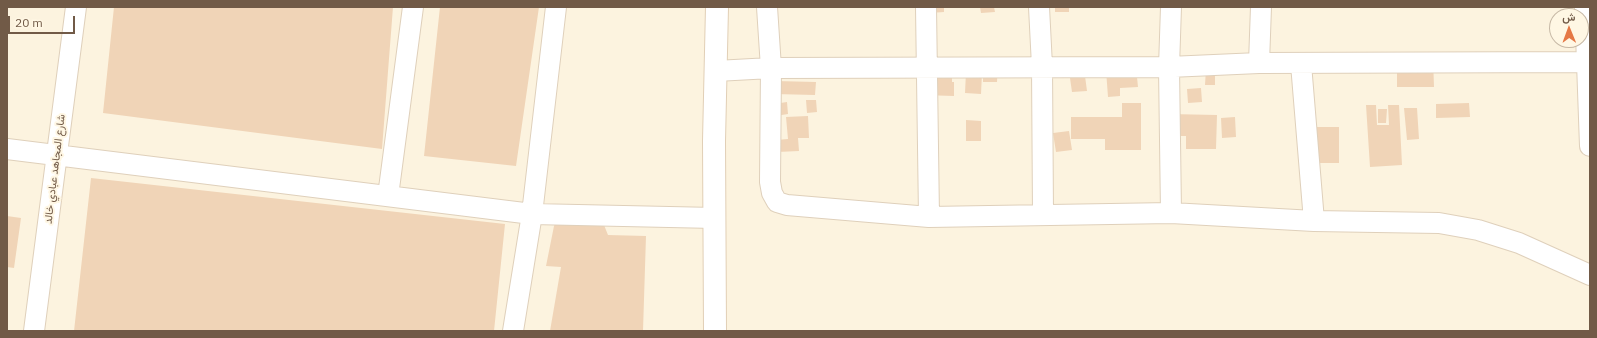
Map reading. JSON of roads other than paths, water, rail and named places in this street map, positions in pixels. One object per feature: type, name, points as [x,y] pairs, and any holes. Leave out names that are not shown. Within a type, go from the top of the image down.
[{"type":"main road","points":[[715,331],[714,141],[718,7]]},
{"type":"street","name":"شارع المجاهد عبادي خالد","points":[[34,331],[76,7]]},
{"type":"street","points":[[388,196],[413,7]]},
{"type":"street","points":[[513,331],[532,214],[556,7]]},
{"type":"street","points":[[767,7],[771,68],[770,182],[772,193],[777,202],[787,205],[929,217],[1171,213],[1314,221],[1439,223],[1478,230],[1519,243],[1590,275],[1590,260]]},
{"type":"street","points":[[926,7],[929,217]]},
{"type":"street","points":[[1038,7],[1042,66],[1043,214]]},
{"type":"street","points":[[1171,7],[1169,67],[1171,213]]},
{"type":"street","points":[[1259,63],[1261,7]]},
{"type":"street","points":[[1585,7],[1590,146]]},
{"type":"street","points":[[716,71],[771,68],[1042,66],[1169,67],[1259,63],[1587,62]]},
{"type":"street","points":[[1301,64],[1314,221]]},
{"type":"street","points":[[7,149],[532,214],[715,218]]}]
